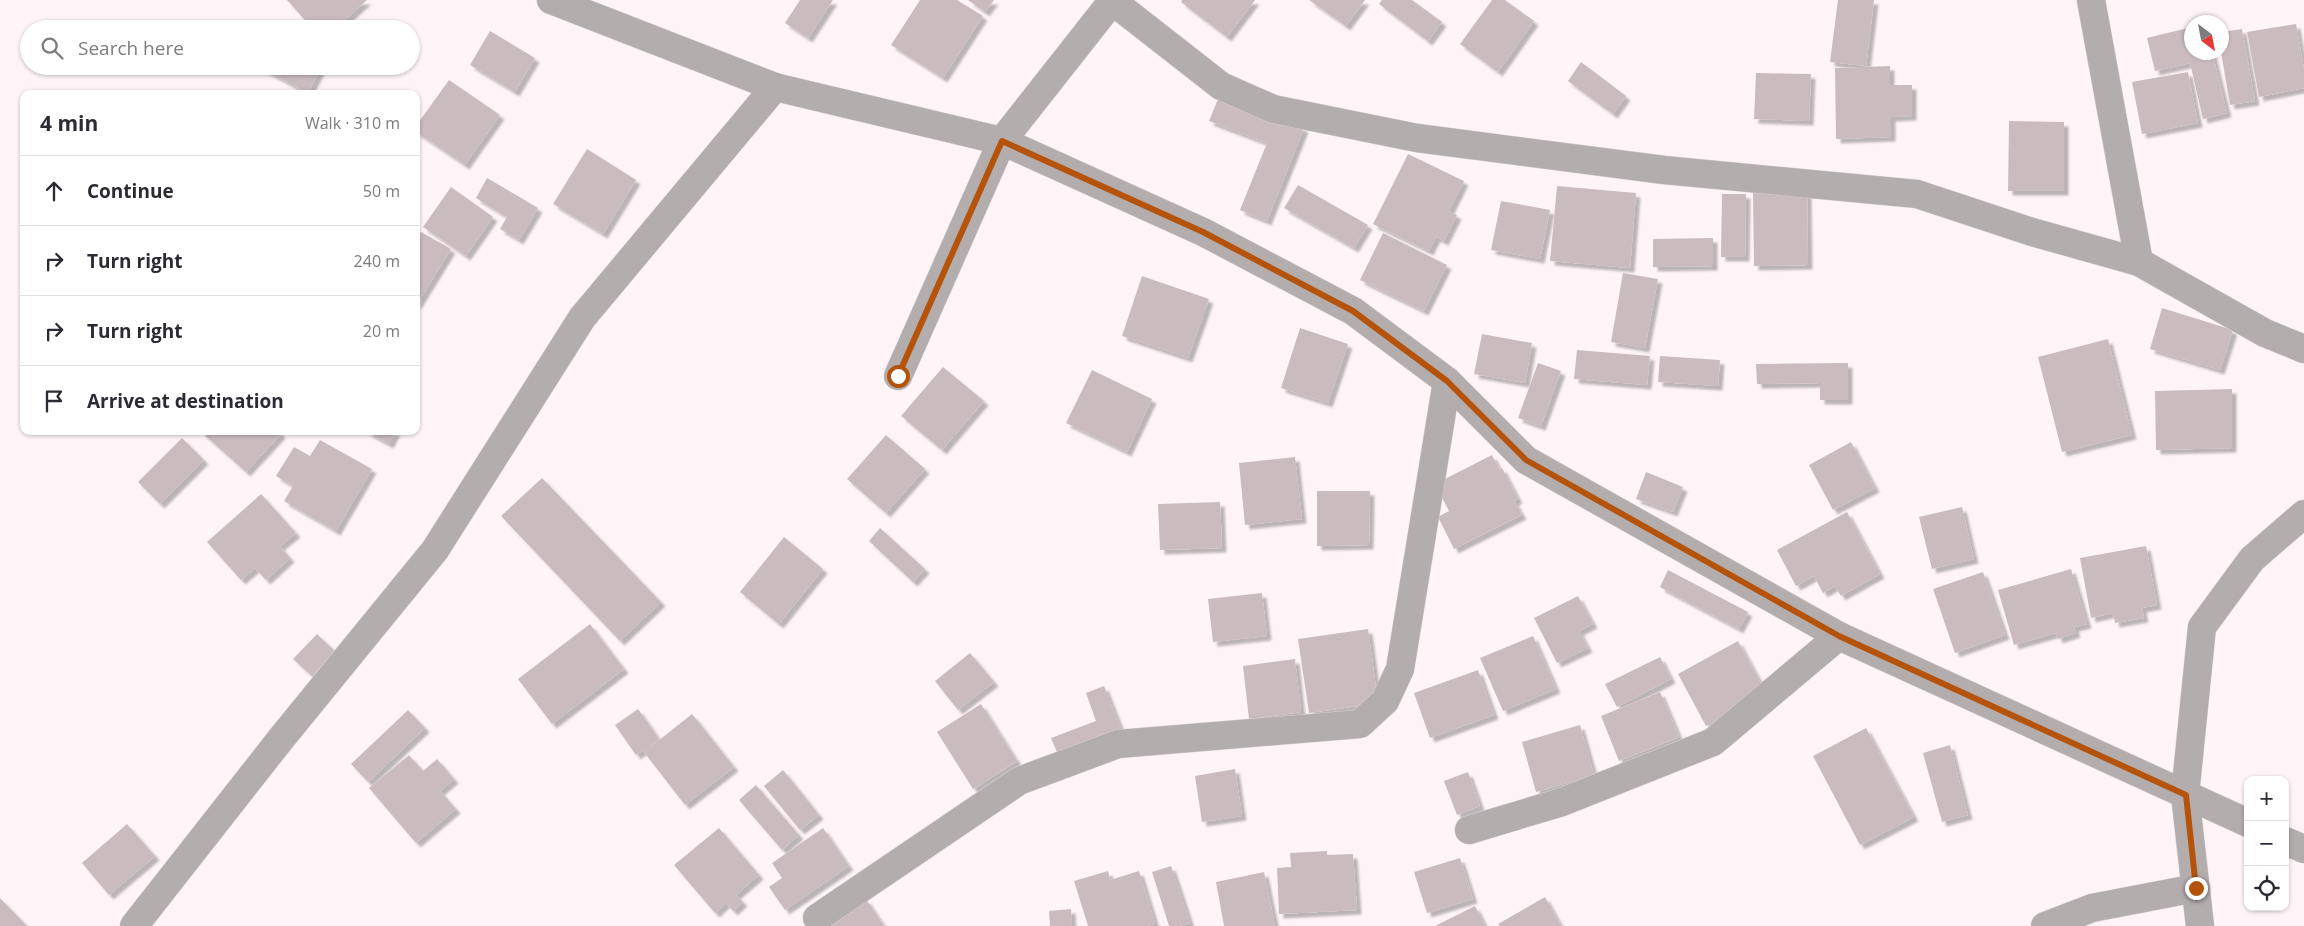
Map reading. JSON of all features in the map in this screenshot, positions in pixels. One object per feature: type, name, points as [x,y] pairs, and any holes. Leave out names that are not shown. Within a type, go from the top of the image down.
[{"type":"street","points":[[898,376],[1002,141],[1112,0],[1222,86],[1273,109],[1417,138],[1664,170],[1917,194],[2032,232],[2139,262],[2265,333],[2304,349]]},
{"type":"street","points":[[2091,0],[2139,262]]},
{"type":"street","points":[[563,2],[775,87],[1002,141],[1203,232],[1353,311],[1447,381],[1526,460],[1839,636],[2244,822]]},
{"type":"street","points":[[134,926],[280,740],[435,550],[582,318],[775,87]]},
{"type":"street","points":[[817,918],[1019,781],[1118,744],[1360,724],[1385,701],[1400,669],[1447,381]]},
{"type":"street","points":[[2200,926],[2186,795],[2202,627],[2252,559],[2304,514]]},
{"type":"street","points":[[1469,830],[1562,802],[1713,742],[1839,636]]},
{"type":"street","points":[[2289,842],[2304,849]]},
{"type":"street","points":[[2045,926],[2092,908],[2196,888]]},
{"type":"building","points":[[287,0],[367,0],[345,20],[305,20]]},
{"type":"building","points":[[800,0],[833,0],[808,38],[785,23]]},
{"type":"building","points":[[920,0],[957,0],[983,16],[943,78],[891,45]]},
{"type":"building","points":[[968,0],[994,0],[985,12]]},
{"type":"building","points":[[1182,0],[1255,0],[1227,37],[1181,2]]},
{"type":"building","points":[[1309,0],[1365,0],[1346,26]]},
{"type":"building","points":[[1382,0],[1412,0],[1442,22],[1428,41],[1379,4]]},
{"type":"building","points":[[1492,0],[1505,0],[1534,21],[1498,72],[1460,44]]},
{"type":"building","points":[[1838,0],[1874,0],[1866,66],[1830,62]]},
{"type":"building","points":[[2296,24],[2304,70],[2304,88],[2259,97],[2247,32]]},
{"type":"building","points":[[2184,29],[2184,60],[2214,60],[2227,113],[2203,119],[2190,63],[2155,71],[2147,38]]},
{"type":"building","points":[[2242,29],[2255,101],[2230,105],[2222,60],[2229,60],[2229,31]]},
{"type":"building","points":[[490,31],[535,58],[515,92],[470,65]]},
{"type":"building","points":[[1581,62],[1626,96],[1613,114],[1568,81]]},
{"type":"building","points":[[1890,66],[1890,85],[1912,85],[1912,116],[1891,117],[1891,137],[1836,139],[1835,68]]},
{"type":"building","points":[[2188,72],[2198,123],[2142,134],[2132,82]]},
{"type":"building","points":[[1756,73],[1811,74],[1809,121],[1754,119]]},
{"type":"building","points":[[274,75],[317,75],[310,90],[302,90]]},
{"type":"building","points":[[449,80],[500,115],[465,165],[420,135],[420,120]]},
{"type":"building","points":[[1220,94],[1304,128],[1267,221],[1240,210],[1267,143],[1209,121]]},
{"type":"building","points":[[2009,121],[2064,122],[2064,191],[2008,191]]},
{"type":"building","points":[[587,149],[636,180],[603,234],[553,204]]},
{"type":"building","points":[[1408,154],[1464,181],[1449,211],[1457,215],[1444,241],[1436,237],[1429,251],[1373,224]]},
{"type":"building","points":[[487,178],[538,208],[519,240],[500,229],[507,217],[476,198]]},
{"type":"building","points":[[1298,185],[1368,225],[1354,248],[1284,208]]},
{"type":"building","points":[[1557,186],[1636,193],[1630,268],[1550,261]]},
{"type":"building","points":[[451,187],[493,217],[466,256],[423,227]]},
{"type":"building","points":[[1807,191],[1808,265],[1754,266],[1753,193]]},
{"type":"building","points":[[1722,194],[1746,194],[1745,257],[1721,257]]},
{"type":"building","points":[[1501,201],[1550,210],[1540,259],[1491,250]]},
{"type":"building","points":[[421,232],[451,249],[420,299]]},
{"type":"building","points":[[1383,233],[1447,265],[1424,311],[1360,280]]},
{"type":"building","points":[[1713,238],[1713,266],[1653,267],[1653,239]]},
{"type":"building","points":[[1623,273],[1658,279],[1645,348],[1611,342]]},
{"type":"building","points":[[1142,276],[1209,299],[1188,358],[1122,336]]},
{"type":"building","points":[[2162,308],[2233,330],[2220,370],[2150,349]]},
{"type":"building","points":[[1300,328],[1348,344],[1328,403],[1281,388]]},
{"type":"building","points":[[1482,334],[1532,343],[1525,383],[1474,374]]},
{"type":"building","points":[[2108,339],[2132,435],[2062,452],[2038,357]]},
{"type":"building","points":[[1577,350],[1650,356],[1647,385],[1574,379]]},
{"type":"building","points":[[1660,356],[1720,360],[1718,386],[1658,382]]},
{"type":"building","points":[[1538,363],[1561,371],[1541,426],[1518,418]]},
{"type":"building","points":[[1848,363],[1848,400],[1820,400],[1820,383],[1757,384],[1756,364]]},
{"type":"building","points":[[943,367],[984,401],[942,450],[901,416]]},
{"type":"building","points":[[1092,370],[1152,399],[1127,452],[1066,423]]},
{"type":"building","points":[[2232,389],[2232,448],[2156,450],[2155,391]]},
{"type":"building","points":[[204,435],[280,435],[246,472]]},
{"type":"building","points":[[372,435],[394,435],[389,444]]},
{"type":"building","points":[[886,435],[925,469],[886,513],[847,479]]},
{"type":"building","points":[[182,438],[204,460],[160,504],[138,482]]},
{"type":"building","points":[[320,440],[372,469],[336,531],[284,501],[293,486],[276,476],[294,447],[310,456]]},
{"type":"building","points":[[1851,442],[1875,488],[1833,510],[1809,465]]},
{"type":"building","points":[[1492,455],[1499,469],[1502,468],[1518,499],[1514,501],[1522,515],[1454,549],[1438,517],[1449,511],[1435,484]]},
{"type":"building","points":[[1295,457],[1302,519],[1245,525],[1239,463]]},
{"type":"building","points":[[1646,472],[1683,487],[1673,512],[1636,499]]},
{"type":"building","points":[[542,478],[661,602],[620,641],[501,516]]},
{"type":"building","points":[[1317,491],[1370,491],[1369,545],[1317,546]]},
{"type":"building","points":[[261,494],[296,533],[280,546],[290,558],[266,580],[255,568],[241,580],[207,542]]},
{"type":"building","points":[[1220,502],[1222,548],[1160,550],[1158,504]]},
{"type":"building","points":[[1962,507],[1974,559],[1932,569],[1919,517]]},
{"type":"building","points":[[1847,512],[1880,574],[1841,596],[1835,586],[1823,593],[1814,576],[1796,586],[1777,550]]},
{"type":"building","points":[[880,528],[925,569],[913,582],[869,541]]},
{"type":"building","points":[[784,537],[823,569],[779,624],[740,592]]},
{"type":"building","points":[[2146,546],[2157,605],[2142,608],[2144,618],[2115,623],[2113,613],[2091,618],[2080,558]]},
{"type":"building","points":[[2071,569],[2087,624],[2074,627],[2076,633],[2058,639],[2056,633],[2014,645],[1998,590]]},
{"type":"building","points":[[1668,570],[1748,612],[1739,629],[1660,587]]},
{"type":"building","points":[[1983,572],[2005,635],[1955,653],[1933,589]]},
{"type":"building","points":[[1262,593],[1267,636],[1213,642],[1208,599]]},
{"type":"building","points":[[1578,596],[1593,624],[1579,631],[1588,648],[1557,663],[1534,618]]},
{"type":"building","points":[[590,624],[624,669],[552,724],[518,679]]},
{"type":"building","points":[[1368,629],[1378,703],[1309,713],[1298,639]]},
{"type":"building","points":[[317,634],[335,651],[312,676],[293,659]]},
{"type":"building","points":[[1533,636],[1556,689],[1503,711],[1480,658]]},
{"type":"building","points":[[1738,641],[1766,693],[1706,726],[1678,674]]},
{"type":"building","points":[[970,653],[994,682],[958,710],[935,681]]},
{"type":"building","points":[[1660,657],[1671,679],[1617,707],[1605,684]]},
{"type":"building","points":[[1295,659],[1301,712],[1249,719],[1243,666]]},
{"type":"building","points":[[1478,670],[1494,715],[1430,738],[1414,693]]},
{"type":"building","points":[[1104,686],[1122,732],[1059,757],[1051,738],[1096,721],[1086,693]]},
{"type":"building","points":[[1660,692],[1679,737],[1619,761],[1601,716]]},
{"type":"building","points":[[981,704],[1017,761],[973,789],[937,732]]},
{"type":"building","points":[[638,709],[659,739],[636,755],[615,725]]},
{"type":"building","points":[[408,710],[425,728],[368,782],[351,764]]},
{"type":"building","points":[[692,714],[734,767],[685,805],[644,752]]},
{"type":"building","points":[[1580,725],[1594,775],[1536,792],[1522,742]]},
{"type":"building","points":[[1866,728],[1914,817],[1860,845],[1813,756]]},
{"type":"building","points":[[1950,745],[1968,815],[1942,822],[1923,753]]},
{"type":"building","points":[[409,755],[423,771],[437,759],[454,779],[440,791],[456,809],[416,843],[369,788]]},
{"type":"building","points":[[1235,769],[1242,816],[1202,822],[1195,776]]},
{"type":"building","points":[[783,770],[819,815],[800,830],[764,786]]},
{"type":"building","points":[[1468,772],[1480,806],[1457,815],[1444,781]]},
{"type":"building","points":[[756,785],[799,835],[782,850],[739,800]]},
{"type":"building","points":[[127,824],[155,856],[109,895],[82,863]]},
{"type":"building","points":[[719,828],[759,875],[736,895],[743,902],[733,911],[726,903],[715,913],[674,865]]},
{"type":"building","points":[[823,828],[849,866],[785,910],[769,887],[782,878],[772,863]]},
{"type":"building","points":[[1327,851],[1327,855],[1353,854],[1357,910],[1279,914],[1277,868],[1291,867],[1290,853]]},
{"type":"building","points":[[1460,858],[1473,899],[1427,913],[1414,872]]},
{"type":"building","points":[[1171,866],[1190,923],[1179,926],[1169,926],[1152,872]]},
{"type":"building","points":[[1108,871],[1110,880],[1139,871],[1155,923],[1147,926],[1088,926],[1074,881]]},
{"type":"building","points":[[1264,872],[1275,926],[1224,926],[1216,882]]},
{"type":"building","points":[[1545,897],[1561,926],[1500,926],[1498,924]]},
{"type":"building","points":[[0,898],[27,926],[0,926]]},
{"type":"building","points":[[866,899],[884,926],[828,926]]},
{"type":"building","points":[[1475,906],[1485,926],[1435,926]]},
{"type":"building","points":[[1071,909],[1072,926],[1050,926],[1049,911]]},
{"type":"route","points":[[898,376],[1002,141],[1203,232],[1353,311],[1447,381],[1526,460],[1839,636],[2186,795],[2196,888]]}]
